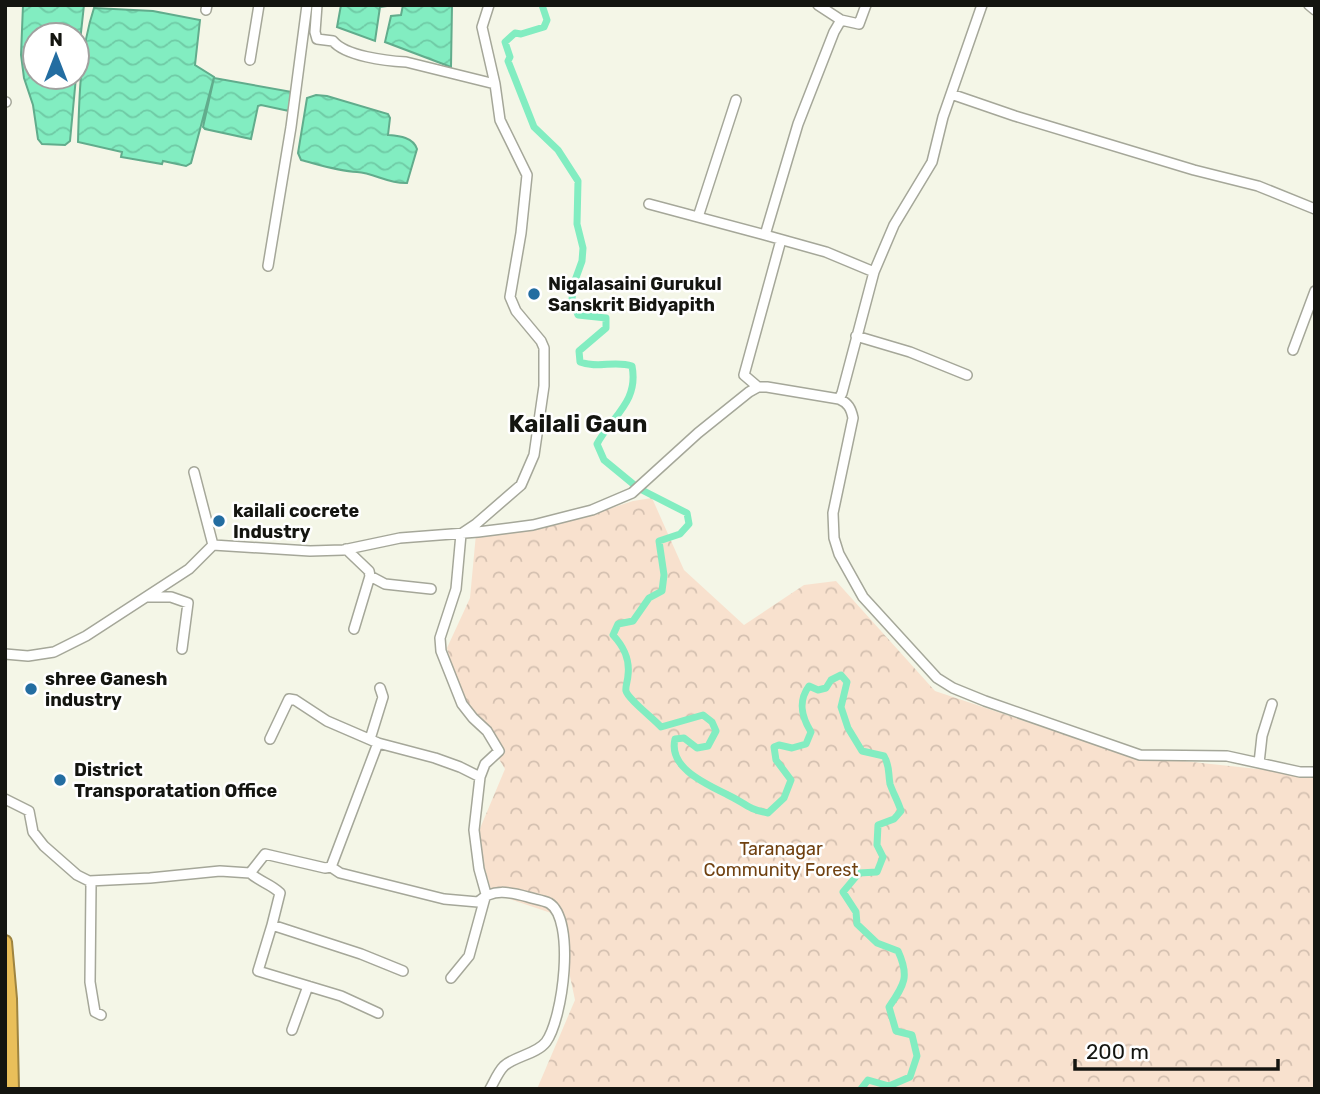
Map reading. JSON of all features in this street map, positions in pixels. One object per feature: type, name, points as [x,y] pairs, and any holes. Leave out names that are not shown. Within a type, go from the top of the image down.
[{"type":"highway","points":[[5,943],[10,999],[12,1089]]},
{"type":"street","points":[[250,60],[259,5]]},
{"type":"street","points":[[268,266],[291,127],[307,5]]},
{"type":"street","points":[[317,5],[317,39],[332,41],[338,48],[358,54],[391,62],[405,62],[495,84]]},
{"type":"street","points":[[461,534],[521,485],[534,455],[544,386],[544,348],[516,311],[510,297],[527,175],[500,120],[482,27],[489,5]]},
{"type":"street","points":[[818,5],[841,20],[859,24],[866,5]]},
{"type":"street","points":[[839,399],[874,272],[894,225],[932,162],[951,94],[982,5]]},
{"type":"street","points":[[1310,5],[1315,10]]},
{"type":"street","points":[[765,235],[798,124],[841,20]]},
{"type":"street","points":[[951,94],[1027,120],[1194,170],[1258,186],[1315,209]]},
{"type":"street","points":[[698,217],[736,100]]},
{"type":"street","points":[[649,204],[826,252],[874,272]]},
{"type":"street","points":[[781,240],[744,375],[758,387],[846,402],[853,418],[833,513],[834,538],[839,554],[863,597],[937,678],[953,688],[985,701],[1140,754],[1227,756],[1300,772],[1315,772]]},
{"type":"street","points":[[1293,350],[1315,291]]},
{"type":"street","points":[[856,336],[910,352],[967,375]]},
{"type":"street","points":[[5,654],[28,656],[54,652],[86,636],[189,569],[213,545],[310,551],[346,549],[400,538],[533,525],[592,510],[625,498],[698,433],[758,387]]},
{"type":"street","points":[[194,472],[213,545]]},
{"type":"street","points":[[451,978],[469,956],[486,894],[479,869],[474,830],[480,777],[485,764],[499,751],[487,731],[472,718],[462,704],[441,651],[440,638],[456,589],[461,534]]},
{"type":"street","points":[[346,549],[369,571],[370,576],[354,629]]},
{"type":"street","points":[[370,576],[385,584],[431,589]]},
{"type":"street","points":[[148,597],[171,597],[188,603],[182,649]]},
{"type":"street","points":[[331,867],[374,741],[383,698],[380,688]]},
{"type":"street","points":[[270,739],[289,699],[295,700],[327,721],[374,741],[435,758],[480,777]]},
{"type":"street","points":[[1259,763],[1262,736],[1272,704]]},
{"type":"street","points":[[5,799],[29,811],[33,832],[44,846],[77,875],[89,881],[220,871],[250,873],[280,893],[258,971],[341,996],[378,1013]]},
{"type":"street","points":[[250,873],[265,854],[325,868],[331,867],[340,873],[444,899],[478,902],[486,894],[510,892],[550,903],[560,918],[564,960],[564,982],[558,1012],[545,1043],[504,1066],[490,1089]]},
{"type":"street","points":[[89,881],[90,982],[95,1012],[101,1015]]},
{"type":"street","points":[[272,925],[403,971]]},
{"type":"street","points":[[292,1030],[308,986]]},
{"type":"green space","name":"Taranagar Community Forest","points":[[652,498],[684,570],[744,625],[804,585],[836,581],[935,691],[1126,755],[1315,775],[1315,1089],[537,1089],[575,1000],[557,915],[492,893],[476,838],[505,769],[458,691],[447,648],[470,598],[476,534],[593,514]]},
{"type":"water","points":[[23,5],[84,5],[82,21],[22,21]]},
{"type":"water","points":[[341,5],[394,5],[380,7],[375,41],[337,27]]},
{"type":"water","points":[[403,5],[452,5],[451,67],[385,42],[391,16],[401,15]]},
{"type":"water","points":[[94,8],[153,11],[200,20],[195,65],[214,77],[191,163],[186,166],[163,161],[162,164],[121,157],[122,152],[78,142],[80,91],[91,91],[90,21]]},
{"type":"water","points":[[214,78],[292,92],[289,111],[258,106],[251,139],[205,129],[203,127]]},
{"type":"water","points":[[28,91],[75,91],[70,141],[65,145],[42,144],[38,139]]},
{"type":"water","points":[[316,95],[388,114],[388,135],[409,140],[417,149],[407,183],[301,160],[298,153],[307,98]]},
{"type":"waterway","points":[[542,5],[547,20],[544,27],[521,34],[515,33],[505,42],[510,57],[508,61],[534,127],[558,150],[578,181],[577,224],[583,248],[572,300],[578,315],[606,318],[606,328],[579,351],[580,362],[632,366],[632,389],[628,399],[597,444],[604,460],[638,488],[687,513],[689,524],[680,534],[659,541],[664,575],[662,591],[649,598],[633,621],[618,624],[613,635],[627,658],[626,691],[661,727],[703,715],[712,722],[716,731],[708,746],[697,748],[684,738],[675,739],[677,758],[683,767],[700,780],[751,808],[768,813],[784,798],[791,780],[776,760],[774,747],[779,745],[792,748],[806,744],[811,732],[802,709],[803,697],[809,686],[818,690],[826,688],[831,680],[841,675],[847,682],[841,707],[848,728],[862,751],[884,756],[887,763],[890,784],[901,811],[894,819],[878,825],[877,845],[883,857],[877,872],[859,873],[843,892],[856,912],[857,924],[877,943],[898,951],[904,968],[904,981],[889,1007],[896,1031],[912,1035],[917,1056],[910,1077],[889,1086],[868,1080],[861,1089]]},
{"type":"place","name":"Nigalasaini Gurukul Sanskrit Bidyapith","points":[[534,294]]},
{"type":"place","name":"kailali cocrete Industry","points":[[219,521]]},
{"type":"place","name":"shree Ganesh industry","points":[[31,689]]},
{"type":"place","name":"District Transporatation Office","points":[[60,780]]},
{"type":"district","name":"Kailali Gaun","points":[[578,424]]}]
